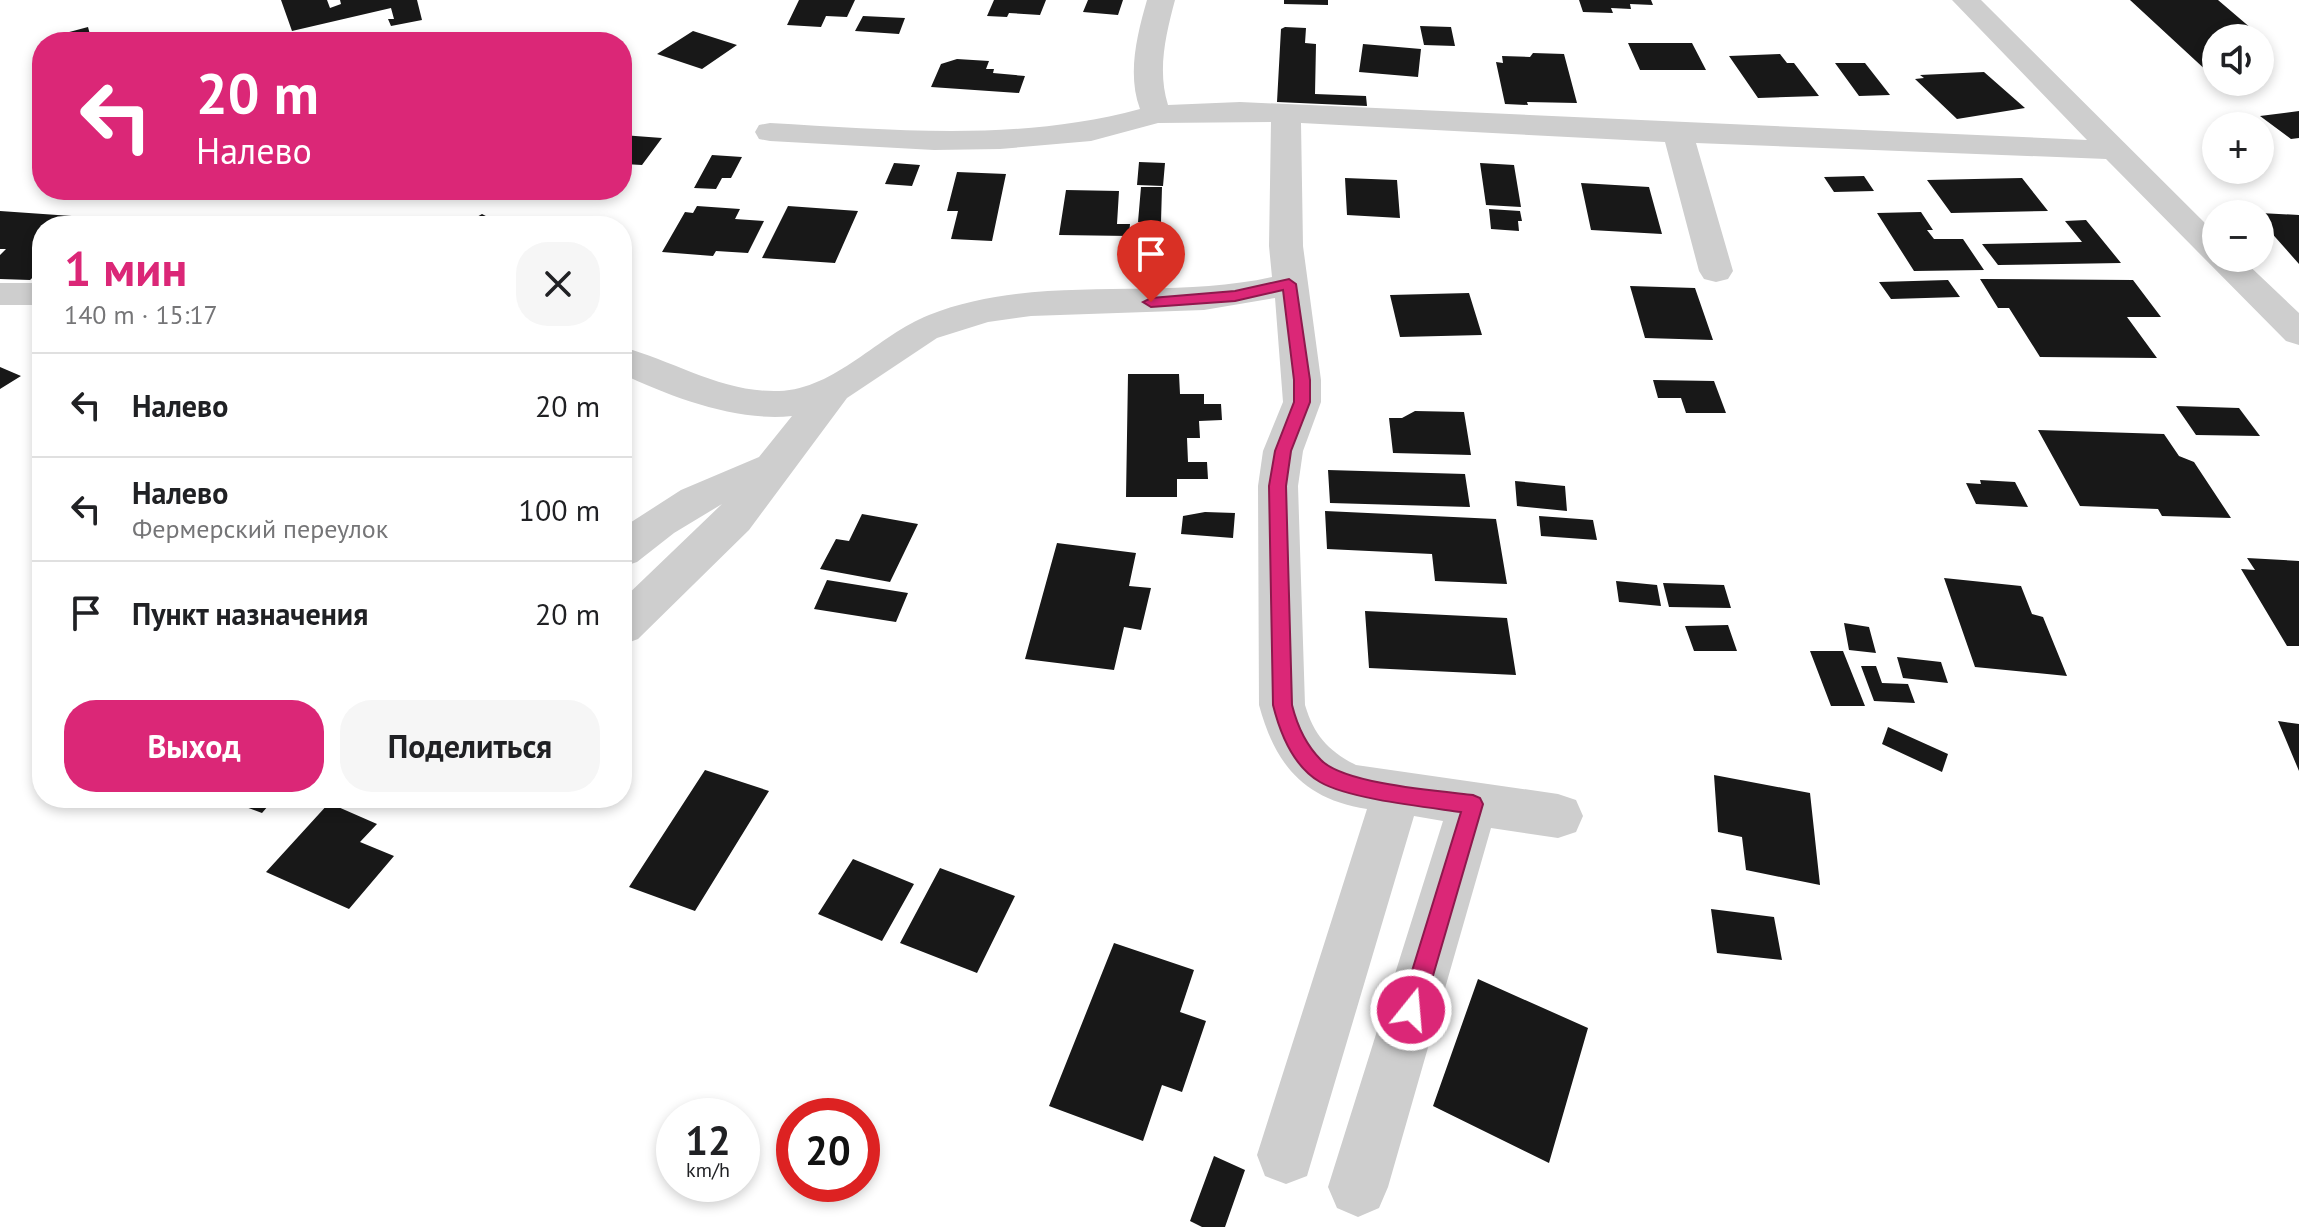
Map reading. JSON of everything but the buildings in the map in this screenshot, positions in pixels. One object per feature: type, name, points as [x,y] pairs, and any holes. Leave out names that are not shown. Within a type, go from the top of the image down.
[{"type":"street","points":[[1157,114],[1148,97],[1147,81],[1161,0]]},
{"type":"street","points":[[1966,0],[2202,239]]},
{"type":"street","points":[[1286,113],[1284,189],[1289,284],[1302,380],[1302,402],[1283,451],[1278,486],[1282,705],[1289,730],[1313,766],[1329,777],[1396,794],[1558,816]]},
{"type":"street","points":[[770,132],[934,141],[1000,140],[1091,132],[1157,114],[1286,113],[1678,133],[2112,150]]},
{"type":"street","points":[[1678,133],[1716,271]]},
{"type":"street","points":[[2236,272],[2299,333]]},
{"type":"street","points":[[632,363],[684,384],[757,403],[801,402],[856,375],[899,343],[947,321],[1038,304],[1202,300],[1289,284]]},
{"type":"street","points":[[0,294],[32,294]]},
{"type":"street","points":[[632,617],[734,519],[834,388]]},
{"type":"street","points":[[632,544],[710,490],[777,466]]},
{"type":"street","points":[[1286,1155],[1396,794]]},
{"type":"street","points":[[1358,1187],[1473,804]]},
{"type":"route","points":[[1151,302],[1235,296],[1289,284],[1302,380],[1302,402],[1283,451],[1278,486],[1282,705],[1289,730],[1298,748],[1313,766],[1329,777],[1396,794],[1473,804],[1411,1010]]}]
